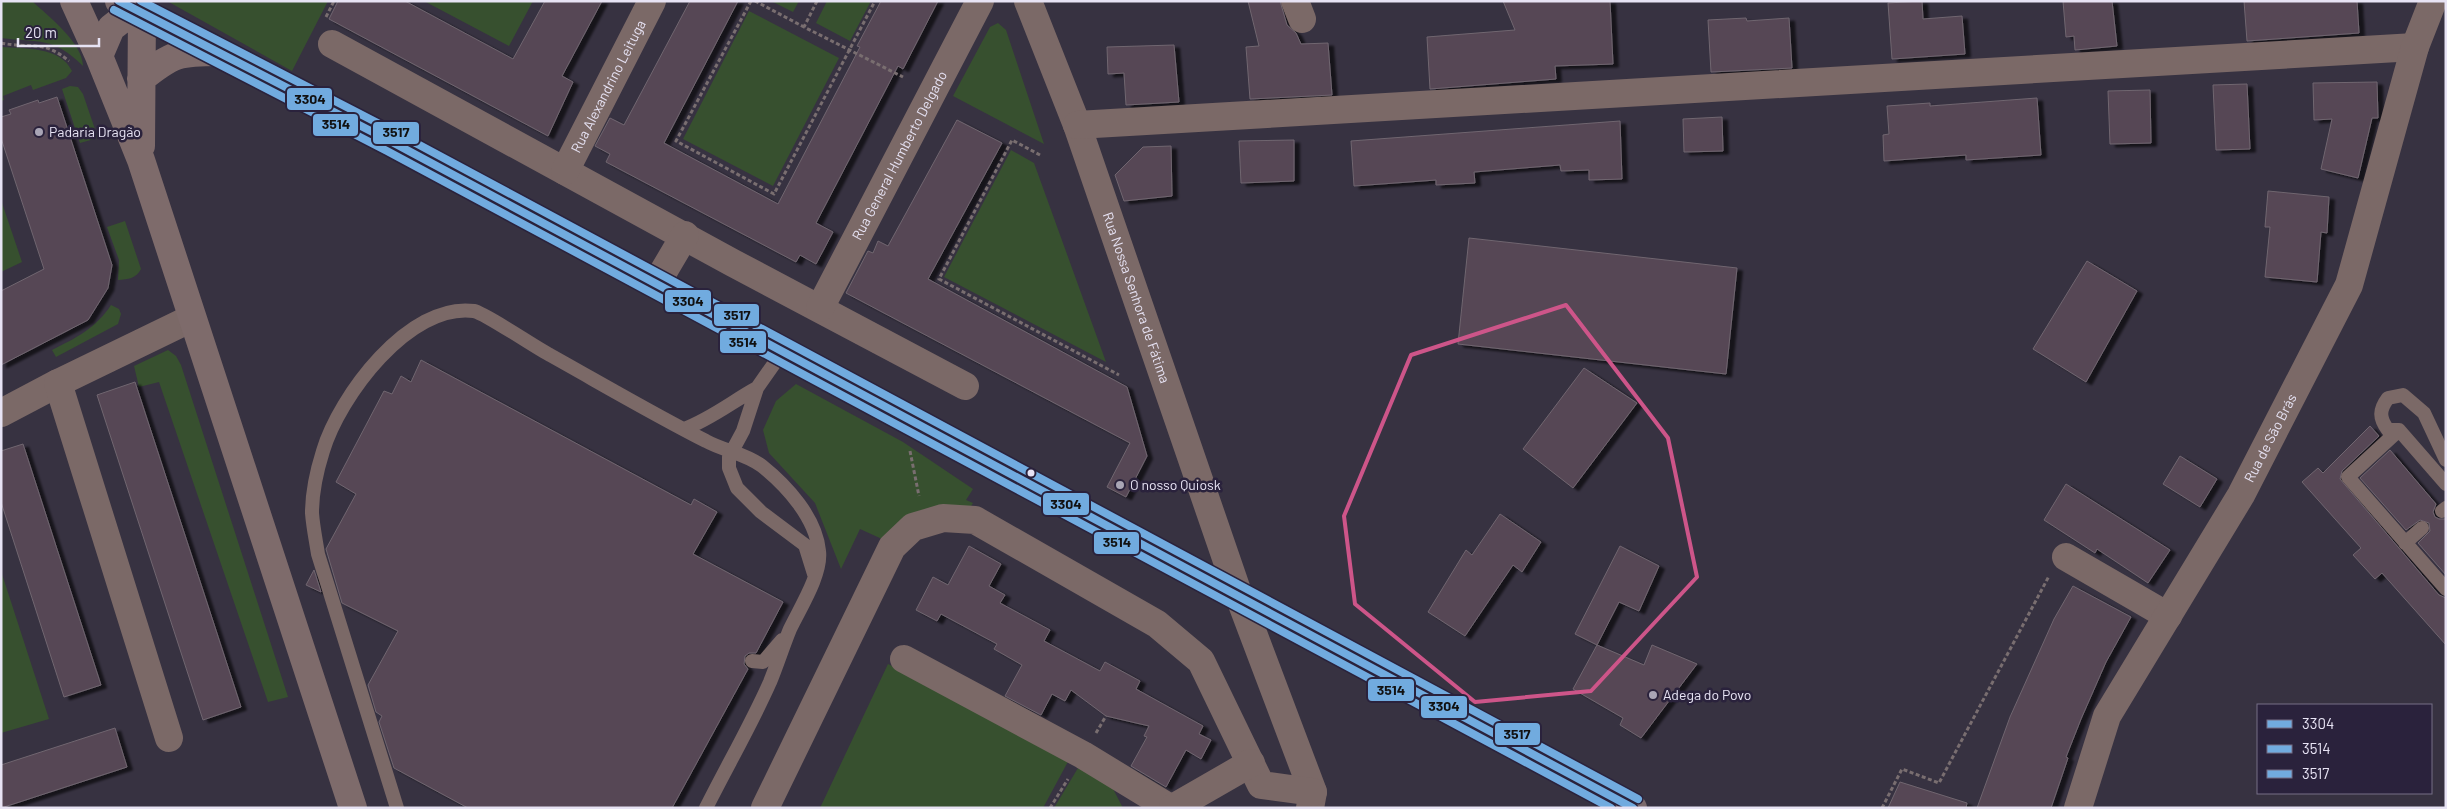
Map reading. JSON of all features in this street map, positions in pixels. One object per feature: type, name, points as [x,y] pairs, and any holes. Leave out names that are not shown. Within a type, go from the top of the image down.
[{"type":"main road","points":[[132,8],[219,52],[783,351],[1633,808]]},
{"type":"street","points":[[74,1],[86,60],[141,160],[352,808]]},
{"type":"street","name":"Rua Alexandrino Leituga","points":[[565,171],[652,1]]},
{"type":"street","name":"Rua General Humberto Delgado","points":[[820,308],[980,1]]},
{"type":"street","name":"Rua Nossa Senhora de Fátima","points":[[1028,1],[1077,125],[1239,596],[1312,800]]},
{"type":"street","name":"Rua de São Brás","points":[[2078,808],[2107,716],[2241,495],[2350,285],[2415,47],[2433,1]]},
{"type":"street","points":[[86,60],[111,28],[132,8]]},
{"type":"street","points":[[132,8],[142,79],[141,160]]},
{"type":"street","points":[[332,44],[965,386]]},
{"type":"street","points":[[1077,125],[2415,47]]},
{"type":"street","points":[[142,79],[165,59],[185,52],[219,52]]},
{"type":"street","points":[[656,284],[685,236]]},
{"type":"street","points":[[1,414],[58,383],[192,318]]},
{"type":"street","points":[[58,383],[169,738]]},
{"type":"street","points":[[765,808],[892,547],[913,527],[943,518],[975,520],[1157,624],[1201,661],[1262,785]]},
{"type":"street","points":[[2059,563],[2168,616]]},
{"type":"street","points":[[904,659],[1083,755],[1172,808],[1262,785],[1312,800]]},
{"type":"lane","points":[[397,808],[318,554],[312,512],[323,450],[342,409],[361,379],[385,353],[413,329],[442,314],[475,311],[535,347],[708,443],[745,455],[762,466],[792,496],[805,514],[816,538],[820,553],[815,576],[789,632],[769,683],[706,808]]},
{"type":"lane","points":[[783,351],[758,388],[743,431],[729,457],[729,468],[737,488],[761,512],[805,545],[815,576]]},
{"type":"lane","points":[[684,429],[706,420],[727,404],[758,388]]},
{"type":"lane","points":[[2446,460],[2424,414],[2403,396],[2388,398],[2380,408],[2381,420],[2388,430],[2399,430],[2446,484]]},
{"type":"lane","points":[[2399,430],[2348,477],[2446,590]]},
{"type":"lane","points":[[708,443],[727,441],[743,431]]},
{"type":"lane","points":[[2405,543],[2422,528]]},
{"type":"lane","points":[[752,661],[763,662],[789,632]]},
{"type":"path","points":[[751,1],[676,141],[774,194],[875,1]]},
{"type":"path","points":[[755,1],[903,77]]},
{"type":"path","points":[[804,27],[817,1]]},
{"type":"path","points":[[1,43],[40,44],[58,52],[86,60]]},
{"type":"path","points":[[1040,155],[1012,140],[939,279],[1120,375]]},
{"type":"path","points":[[903,416],[925,524]]},
{"type":"path","points":[[1882,808],[1902,770],[1939,783],[2059,563]]},
{"type":"path","points":[[1050,808],[1083,755]]},
{"type":"highlighted area","points":[[1566,305],[1668,438],[1697,577],[1591,691],[1475,702],[1355,604],[1344,516],[1411,355]]},
{"type":"green space","points":[[1,1],[32,1],[64,30],[77,48],[83,66],[72,56],[54,45],[36,41],[1,38]]},
{"type":"green space","points":[[167,1],[328,1],[292,71]]},
{"type":"green space","points":[[424,1],[533,1],[509,46]]},
{"type":"green space","points":[[771,1],[799,1],[793,12]]},
{"type":"green space","points":[[827,1],[871,1],[850,41],[816,23]]},
{"type":"green space","points":[[749,11],[839,58],[773,186],[683,139]]},
{"type":"green space","points":[[998,23],[1006,30],[1044,144],[953,96],[990,27]]},
{"type":"green space","points":[[1,47],[41,50],[51,53],[66,63],[72,71],[66,78],[33,90],[31,85],[3,96],[4,100],[1,101]]},
{"type":"green space","points":[[70,86],[78,87],[83,94],[98,138],[80,143],[62,89]]},
{"type":"green space","points":[[1011,150],[1034,163],[1106,362],[944,277]]},
{"type":"green space","points":[[1,200],[22,262],[1,272]]},
{"type":"green space","points":[[125,221],[141,269],[134,277],[118,280],[119,260],[107,227]]},
{"type":"green space","points":[[111,305],[119,309],[121,314],[118,324],[56,357],[52,350],[77,337],[92,326]]},
{"type":"green space","points":[[168,350],[176,356],[181,365],[288,697],[268,702],[159,382],[139,387],[134,366]]},
{"type":"green space","points":[[796,384],[903,442],[973,489],[966,500],[973,503],[970,508],[944,507],[922,510],[901,521],[882,539],[860,529],[841,569],[815,503],[769,453],[763,430],[776,401]]},
{"type":"green space","points":[[1,571],[49,719],[1,733]]},
{"type":"green space","points":[[888,664],[1071,756],[1043,808],[820,808]]},
{"type":"green space","points":[[1078,768],[1111,785],[1123,808],[1054,808]]},
{"type":"building","points":[[338,1],[405,1],[513,59],[545,1],[602,1],[562,76],[573,82],[548,136],[329,19]]},
{"type":"building","points":[[690,1],[738,1],[664,143],[778,204],[860,47],[857,46],[881,1],[938,1],[903,69],[898,66],[816,223],[833,232],[816,264],[800,255],[796,262],[606,162],[610,154],[595,146],[610,118],[624,125]]},
{"type":"building","points":[[1248,1],[1280,1],[1287,25],[1296,33],[1301,44],[1328,43],[1332,95],[1250,99],[1246,47],[1259,46]]},
{"type":"building","points":[[1503,1],[1610,1],[1613,64],[1555,66],[1556,79],[1430,89],[1427,37],[1515,30]]},
{"type":"building","points":[[1922,1],[1923,19],[1962,16],[1965,54],[1892,59],[1888,3]]},
{"type":"building","points":[[2063,1],[2112,1],[2117,46],[2075,50],[2074,36],[2066,37]]},
{"type":"building","points":[[2244,1],[2357,1],[2359,33],[2247,41]]},
{"type":"building","points":[[1746,18],[1747,21],[1789,18],[1792,68],[1711,72],[1708,20]]},
{"type":"building","points":[[1174,45],[1179,102],[1126,105],[1124,73],[1108,74],[1107,47]]},
{"type":"building","points":[[2377,82],[2378,118],[2372,118],[2358,178],[2321,169],[2332,119],[2314,120],[2313,83]]},
{"type":"building","points":[[2247,84],[2250,149],[2216,150],[2213,85]]},
{"type":"building","points":[[2150,90],[2151,143],[2110,144],[2108,91]]},
{"type":"building","points":[[57,97],[112,265],[108,288],[88,320],[1,365],[1,291],[44,269],[1,138],[1,117],[11,114],[9,110],[38,100],[39,103]]},
{"type":"building","points":[[2037,98],[2041,155],[1966,160],[1966,155],[1884,161],[1883,135],[1889,134],[1887,106],[1930,103],[1930,106]]},
{"type":"building","points":[[1722,117],[1723,151],[1684,152],[1683,119]]},
{"type":"building","points":[[957,120],[1002,143],[928,279],[1127,387],[1147,456],[1126,497],[1107,487],[1130,443],[846,293],[868,251],[873,253],[878,241],[888,246]]},
{"type":"building","points":[[1620,121],[1622,179],[1589,180],[1589,170],[1561,171],[1560,165],[1474,172],[1475,183],[1436,185],[1436,180],[1354,186],[1351,141]]},
{"type":"building","points":[[1294,140],[1294,181],[1241,183],[1239,141]]},
{"type":"building","points":[[1171,146],[1172,196],[1124,201],[1115,175],[1143,147]]},
{"type":"building","points":[[2268,191],[2329,197],[2327,233],[2321,232],[2317,282],[2265,277],[2270,227],[2265,227]]},
{"type":"building","points":[[1469,238],[1737,268],[1726,374],[1458,344]]},
{"type":"building","points":[[2087,261],[2137,291],[2086,382],[2033,349]]},
{"type":"building","points":[[421,360],[691,505],[694,499],[717,512],[693,554],[783,602],[756,653],[749,653],[745,656],[744,664],[748,669],[672,808],[468,808],[394,768],[379,722],[382,716],[376,712],[368,685],[398,631],[342,603],[326,549],[356,494],[336,482],[384,391],[392,394],[401,376],[411,382]]},
{"type":"building","points":[[1584,368],[1637,403],[1573,488],[1523,449]]},
{"type":"building","points":[[135,382],[241,707],[203,720],[97,395]]},
{"type":"building","points":[[2370,426],[2379,436],[2342,471],[2340,479],[2439,595],[2446,598],[2446,645],[2382,573],[2375,579],[2353,555],[2361,548],[2302,482],[2318,468],[2323,473]]},
{"type":"building","points":[[23,444],[101,685],[64,697],[1,502],[1,451]]},
{"type":"building","points":[[2390,450],[2436,504],[2433,512],[2435,517],[2446,519],[2446,575],[2418,543],[2430,531],[2429,523],[2420,520],[2406,530],[2360,478]]},
{"type":"building","points":[[2180,456],[2217,479],[2200,507],[2163,484]]},
{"type":"building","points":[[2066,484],[2170,550],[2148,583],[2097,549],[2095,553],[2044,520]]},
{"type":"building","points":[[1500,514],[1541,542],[1522,572],[1513,565],[1465,636],[1428,612],[1466,550],[1472,555]]},
{"type":"building","points":[[969,546],[1001,564],[989,586],[1005,595],[1000,603],[1050,630],[1044,641],[1100,671],[1105,662],[1140,681],[1136,689],[1203,726],[1199,734],[1211,740],[1201,759],[1186,750],[1166,787],[1131,766],[1147,737],[1144,736],[1149,726],[1106,716],[1071,690],[1065,701],[1052,694],[1041,715],[1005,696],[1022,665],[994,649],[997,644],[941,614],[937,621],[916,610],[933,577],[948,585]]},
{"type":"building","points":[[1620,546],[1659,566],[1639,611],[1619,602],[1597,645],[1575,634]]},
{"type":"building","points":[[314,570],[321,592],[306,585]]},
{"type":"building","points":[[2073,586],[2131,617],[2106,662],[2081,719],[2066,757],[2068,758],[2051,808],[1977,808],[2010,717],[2054,619]]},
{"type":"building","points":[[1597,645],[1644,665],[1652,645],[1697,664],[1641,738],[1620,725],[1623,718],[1573,689]]},
{"type":"building","points":[[115,728],[127,767],[1,808],[1,765]]},
{"type":"building","points":[[1900,782],[1967,803],[1966,808],[1888,808]]},
{"type":"transit line","name":"3304","points":[[119,1],[392,142],[1633,808]]},
{"type":"transit line","name":"3517","points":[[141,1],[397,133],[1638,799]]},
{"type":"transit line","name":"3514","points":[[114,10],[387,151],[1611,808]]},
{"type":"place","name":"Padaria Dragão","points":[[39,132]]},
{"type":"place","name":"O nosso Quiosk","points":[[1120,485]]},
{"type":"place","name":"Adega do Povo","points":[[1653,695]]}]
